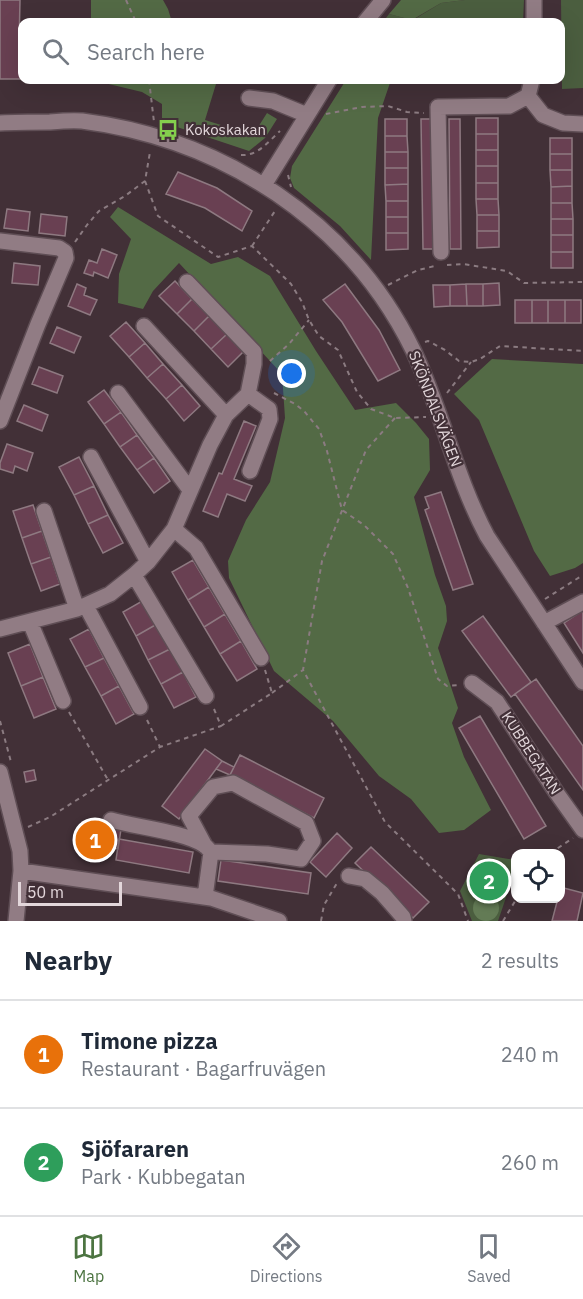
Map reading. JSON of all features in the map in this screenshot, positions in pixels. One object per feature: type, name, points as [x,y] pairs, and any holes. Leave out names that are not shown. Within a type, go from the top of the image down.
[{"type":"street","points":[[368,18],[382,0]]},
{"type":"street","points":[[534,0],[534,18]]},
{"type":"street","points":[[264,185],[327,84]]},
{"type":"street","points":[[441,252],[438,107],[509,106],[528,96],[531,84]]},
{"type":"street","points":[[528,96],[543,115],[563,123],[583,124]]},
{"type":"street","points":[[249,98],[273,101],[309,114]]},
{"type":"street","name":"SKÖNDALSVÄGEN","points":[[0,123],[79,121],[120,128],[185,146],[245,173],[284,198],[319,227],[378,291],[412,348],[427,381],[452,455],[487,536],[583,682]]},
{"type":"street","points":[[0,241],[59,248],[64,252],[66,258],[0,421]]},
{"type":"street","points":[[0,629],[81,608],[110,594],[148,562],[174,529],[210,445],[226,415],[248,394],[254,352],[187,282]]},
{"type":"street","points":[[144,326],[226,415]]},
{"type":"street","points":[[118,393],[190,490]]},
{"type":"street","points":[[248,394],[269,409],[270,419],[250,471]]},
{"type":"street","points":[[90,457],[148,562]]},
{"type":"street","points":[[44,511],[81,608],[140,707]]},
{"type":"street","points":[[174,529],[196,548],[261,658]]},
{"type":"street","points":[[134,575],[206,696]]},
{"type":"street","points":[[544,623],[583,602]]},
{"type":"street","points":[[30,622],[63,701]]},
{"type":"street","name":"KUBBEGATAN","points":[[472,683],[497,702],[556,792],[579,833]]},
{"type":"street","points":[[1,777],[20,851],[21,871],[16,921]]},
{"type":"street","points":[[111,820],[191,839],[208,849],[301,859],[313,842],[306,823],[233,783],[213,787],[189,816],[208,849],[205,897]]},
{"type":"street","points":[[21,871],[211,898],[279,921]]},
{"type":"street","points":[[349,876],[365,879],[382,893],[404,921]]},
{"type":"path","points":[[126,0],[134,18]]},
{"type":"path","points":[[149,84],[154,126],[145,181],[158,216],[218,257],[252,246],[291,284],[302,302],[309,321],[319,336],[338,350],[357,392],[371,409],[395,418],[425,418],[471,362]]},
{"type":"path","points":[[258,152],[309,114],[388,106],[407,112],[438,113]]},
{"type":"path","points":[[64,252],[77,240],[99,211],[145,181]]},
{"type":"path","points":[[378,291],[418,270],[441,265],[463,264],[507,271],[524,283],[583,282]]},
{"type":"path","points":[[252,377],[289,344],[309,321]]},
{"type":"path","points":[[412,348],[428,341],[459,361],[471,362],[500,346],[583,351]]},
{"type":"path","points":[[248,394],[268,391],[295,404],[319,429],[342,510],[364,525],[393,554],[408,588],[438,679],[447,686],[472,683]]},
{"type":"path","points":[[395,418],[366,450],[322,561],[303,670],[385,822],[458,894],[468,921]]},
{"type":"path","points":[[533,606],[583,575]]},
{"type":"path","points":[[261,658],[272,693]]},
{"type":"path","points":[[15,832],[36,824],[160,747],[221,726],[303,670]]},
{"type":"path","points":[[206,696],[221,726]]},
{"type":"path","points":[[63,701],[108,780]]},
{"type":"path","points":[[140,707],[160,747]]},
{"type":"path","points":[[557,849],[579,833]]},
{"type":"path","points":[[321,921],[324,905],[336,884],[349,876]]},
{"type":"path","points":[[503,921],[514,903]]},
{"type":"shaded area","points":[[91,0],[163,0],[171,18],[91,18]]},
{"type":"shaded area","points":[[401,0],[465,0],[441,3],[415,18],[389,14]]},
{"type":"shaded area","points":[[465,0],[524,0],[523,18],[416,18],[441,3]]},
{"type":"shaded area","points":[[561,0],[583,0],[583,88],[562,89],[562,84],[565,84],[565,18],[561,18]]},
{"type":"shaded area","points":[[389,14],[405,18],[386,18]]},
{"type":"shaded area","points":[[109,84],[216,84],[205,120],[253,135],[267,113],[277,119],[265,138],[249,151],[162,122],[162,104],[142,92]]},
{"type":"shaded area","points":[[343,84],[390,84],[378,118],[371,260],[340,226],[294,188],[290,178],[292,166]]},
{"type":"shaded area","points":[[118,207],[211,264],[238,257],[270,276],[355,410],[396,403],[429,439],[430,470],[414,497],[435,575],[446,606],[447,621],[438,648],[458,708],[452,723],[464,757],[491,810],[464,830],[439,833],[411,799],[379,776],[333,721],[274,671],[229,578],[228,561],[246,520],[270,482],[285,418],[282,374],[179,263],[153,291],[143,309],[118,303],[119,274],[131,239],[110,217]]},
{"type":"shaded area","points":[[492,359],[583,364],[583,563],[575,568],[550,576],[534,551],[479,420],[454,394]]},
{"type":"shaded area","points":[[479,854],[511,859],[511,883],[498,921],[472,921],[460,891]]},
{"type":"shaded area","points":[[486,895],[496,898],[499,908],[496,918],[486,921],[476,918],[473,908],[476,898]]},
{"type":"building","points":[[0,0],[20,0],[18,79],[0,79]]},
{"type":"building","points":[[476,118],[498,118],[498,134],[476,134]]},
{"type":"building","points":[[385,119],[407,119],[407,136],[385,136]]},
{"type":"building","points":[[421,119],[433,119],[435,249],[423,249]]},
{"type":"building","points":[[449,119],[460,119],[461,249],[450,249]]},
{"type":"building","points":[[476,134],[498,134],[498,150],[476,150]]},
{"type":"building","points":[[385,136],[407,136],[408,152],[385,152]]},
{"type":"building","points":[[550,138],[572,138],[572,154],[550,154]]},
{"type":"building","points":[[476,150],[498,150],[498,166],[476,166]]},
{"type":"building","points":[[385,152],[408,152],[408,168],[385,168]]},
{"type":"building","points":[[550,154],[572,154],[572,170],[550,170]]},
{"type":"building","points":[[476,166],[498,166],[498,183],[476,183]]},
{"type":"building","points":[[385,168],[408,168],[408,184],[385,185]]},
{"type":"building","points":[[550,170],[572,170],[572,186],[551,187]]},
{"type":"building","points":[[178,172],[217,188],[252,211],[242,231],[205,208],[166,194]]},
{"type":"building","points":[[476,183],[498,183],[498,199],[476,199]]},
{"type":"building","points":[[408,184],[408,201],[386,201],[385,185]]},
{"type":"building","points":[[572,186],[572,203],[551,203],[551,187]]},
{"type":"building","points":[[476,199],[498,199],[499,215],[477,215]]},
{"type":"building","points":[[386,201],[408,201],[408,217],[386,217]]},
{"type":"building","points":[[551,203],[572,203],[573,219],[551,219]]},
{"type":"building","points":[[7,209],[30,212],[28,231],[4,228]]},
{"type":"building","points":[[41,214],[67,217],[65,236],[39,233]]},
{"type":"building","points":[[477,215],[499,215],[499,231],[477,231]]},
{"type":"building","points":[[386,217],[408,217],[408,233],[386,233]]},
{"type":"building","points":[[551,219],[573,219],[573,235],[551,235]]},
{"type":"building","points":[[477,231],[499,231],[499,247],[477,248]]},
{"type":"building","points":[[386,233],[408,233],[408,249],[386,250]]},
{"type":"building","points":[[551,235],[573,235],[573,252],[551,252]]},
{"type":"building","points":[[102,249],[117,255],[108,278],[94,272],[93,276],[84,273],[89,260],[97,263]]},
{"type":"building","points":[[551,252],[573,252],[573,268],[551,268]]},
{"type":"building","points":[[14,263],[40,266],[38,285],[12,283]]},
{"type":"building","points":[[175,281],[192,299],[177,314],[159,296]]},
{"type":"building","points":[[499,283],[500,305],[483,306],[483,284]]},
{"type":"building","points":[[77,284],[86,288],[84,295],[97,300],[90,315],[68,306]]},
{"type":"building","points":[[345,284],[379,330],[400,370],[378,381],[342,322],[323,300]]},
{"type":"building","points":[[466,284],[467,306],[450,306],[450,285]]},
{"type":"building","points":[[466,284],[483,284],[483,306],[467,306]]},
{"type":"building","points":[[433,285],[450,285],[450,306],[434,307]]},
{"type":"building","points":[[192,299],[209,316],[194,331],[177,314]]},
{"type":"building","points":[[515,300],[532,300],[532,323],[515,323]]},
{"type":"building","points":[[532,300],[548,300],[548,323],[532,323]]},
{"type":"building","points":[[548,300],[565,300],[565,323],[548,323]]},
{"type":"building","points":[[565,300],[581,300],[581,323],[565,323]]},
{"type":"building","points":[[209,316],[227,334],[211,349],[194,331]]},
{"type":"building","points":[[126,322],[145,343],[129,357],[110,336]]},
{"type":"building","points":[[57,327],[81,337],[74,353],[50,343]]},
{"type":"building","points":[[227,334],[244,351],[228,367],[211,349]]},
{"type":"building","points":[[145,343],[163,364],[147,378],[129,357]]},
{"type":"building","points":[[163,364],[182,385],[166,399],[147,378]]},
{"type":"building","points":[[39,367],[63,376],[57,393],[32,384]]},
{"type":"building","points":[[182,385],[200,406],[184,421],[166,399]]},
{"type":"building","points":[[104,390],[121,412],[104,424],[88,402]]},
{"type":"building","points":[[24,405],[48,415],[42,431],[17,421]]},
{"type":"building","points":[[121,412],[137,435],[120,447],[104,424]]},
{"type":"building","points":[[244,421],[256,426],[234,479],[252,486],[245,501],[227,494],[218,517],[203,511],[219,473],[222,474]]},
{"type":"building","points":[[137,435],[154,458],[137,470],[120,447]]},
{"type":"building","points":[[7,444],[33,453],[27,471],[15,466],[13,473],[0,469]]},
{"type":"building","points":[[79,457],[94,486],[74,495],[59,467]]},
{"type":"building","points":[[154,458],[170,481],[154,493],[137,470]]},
{"type":"building","points":[[94,486],[108,515],[88,524],[74,495]]},
{"type":"building","points":[[441,492],[473,584],[453,590],[425,510],[429,508],[425,497]]},
{"type":"building","points":[[33,505],[42,531],[22,538],[13,511]]},
{"type":"building","points":[[108,515],[123,543],[103,553],[88,524]]},
{"type":"building","points":[[42,531],[51,557],[31,564],[22,538]]},
{"type":"building","points":[[51,557],[60,584],[41,591],[31,564]]},
{"type":"building","points":[[193,560],[209,587],[188,600],[172,572]]},
{"type":"building","points":[[209,587],[225,614],[204,627],[188,600]]},
{"type":"building","points":[[144,600],[157,624],[136,636],[123,612]]},
{"type":"building","points":[[583,610],[583,653],[564,623]]},
{"type":"building","points":[[225,614],[241,641],[220,654],[204,627]]},
{"type":"building","points":[[483,616],[531,682],[511,697],[462,631]]},
{"type":"building","points":[[157,624],[170,649],[148,660],[136,636]]},
{"type":"building","points":[[89,629],[104,658],[85,667],[70,639]]},
{"type":"building","points":[[241,641],[257,669],[237,681],[220,654]]},
{"type":"building","points":[[30,644],[43,677],[21,686],[8,653]]},
{"type":"building","points":[[170,649],[183,672],[161,684],[148,660]]},
{"type":"building","points":[[104,658],[119,686],[101,696],[85,667]]},
{"type":"building","points":[[183,672],[196,697],[174,708],[161,684]]},
{"type":"building","points":[[43,677],[56,709],[34,718],[21,686]]},
{"type":"building","points":[[536,679],[583,746],[583,790],[515,694]]},
{"type":"building","points":[[119,686],[134,714],[116,724],[101,696]]},
{"type":"building","points":[[480,716],[546,826],[524,839],[459,728]]},
{"type":"building","points":[[205,749],[222,761],[179,819],[162,806]]},
{"type":"building","points":[[240,755],[324,798],[314,818],[230,775]]},
{"type":"building","points":[[222,761],[234,767],[230,775],[216,769]]},
{"type":"building","points":[[34,770],[36,780],[26,782],[24,772]]},
{"type":"building","points":[[82,822],[121,829],[118,849],[78,842]]},
{"type":"building","points":[[337,833],[352,848],[326,877],[310,862]]},
{"type":"building","points":[[119,839],[193,852],[189,873],[116,860]]},
{"type":"building","points":[[371,847],[429,902],[413,918],[355,863]]},
{"type":"building","points":[[221,860],[311,873],[308,894],[218,881]]},
{"type":"building","points":[[565,888],[583,893],[577,921],[552,921],[557,903],[565,903]]},
{"type":"place","name":"Kokoskakan","points":[[168,130]]},
{"type":"place","name":"Timone pizza","points":[[95,840]]},
{"type":"place","name":"Sjöfararen","points":[[489,881]]}]
